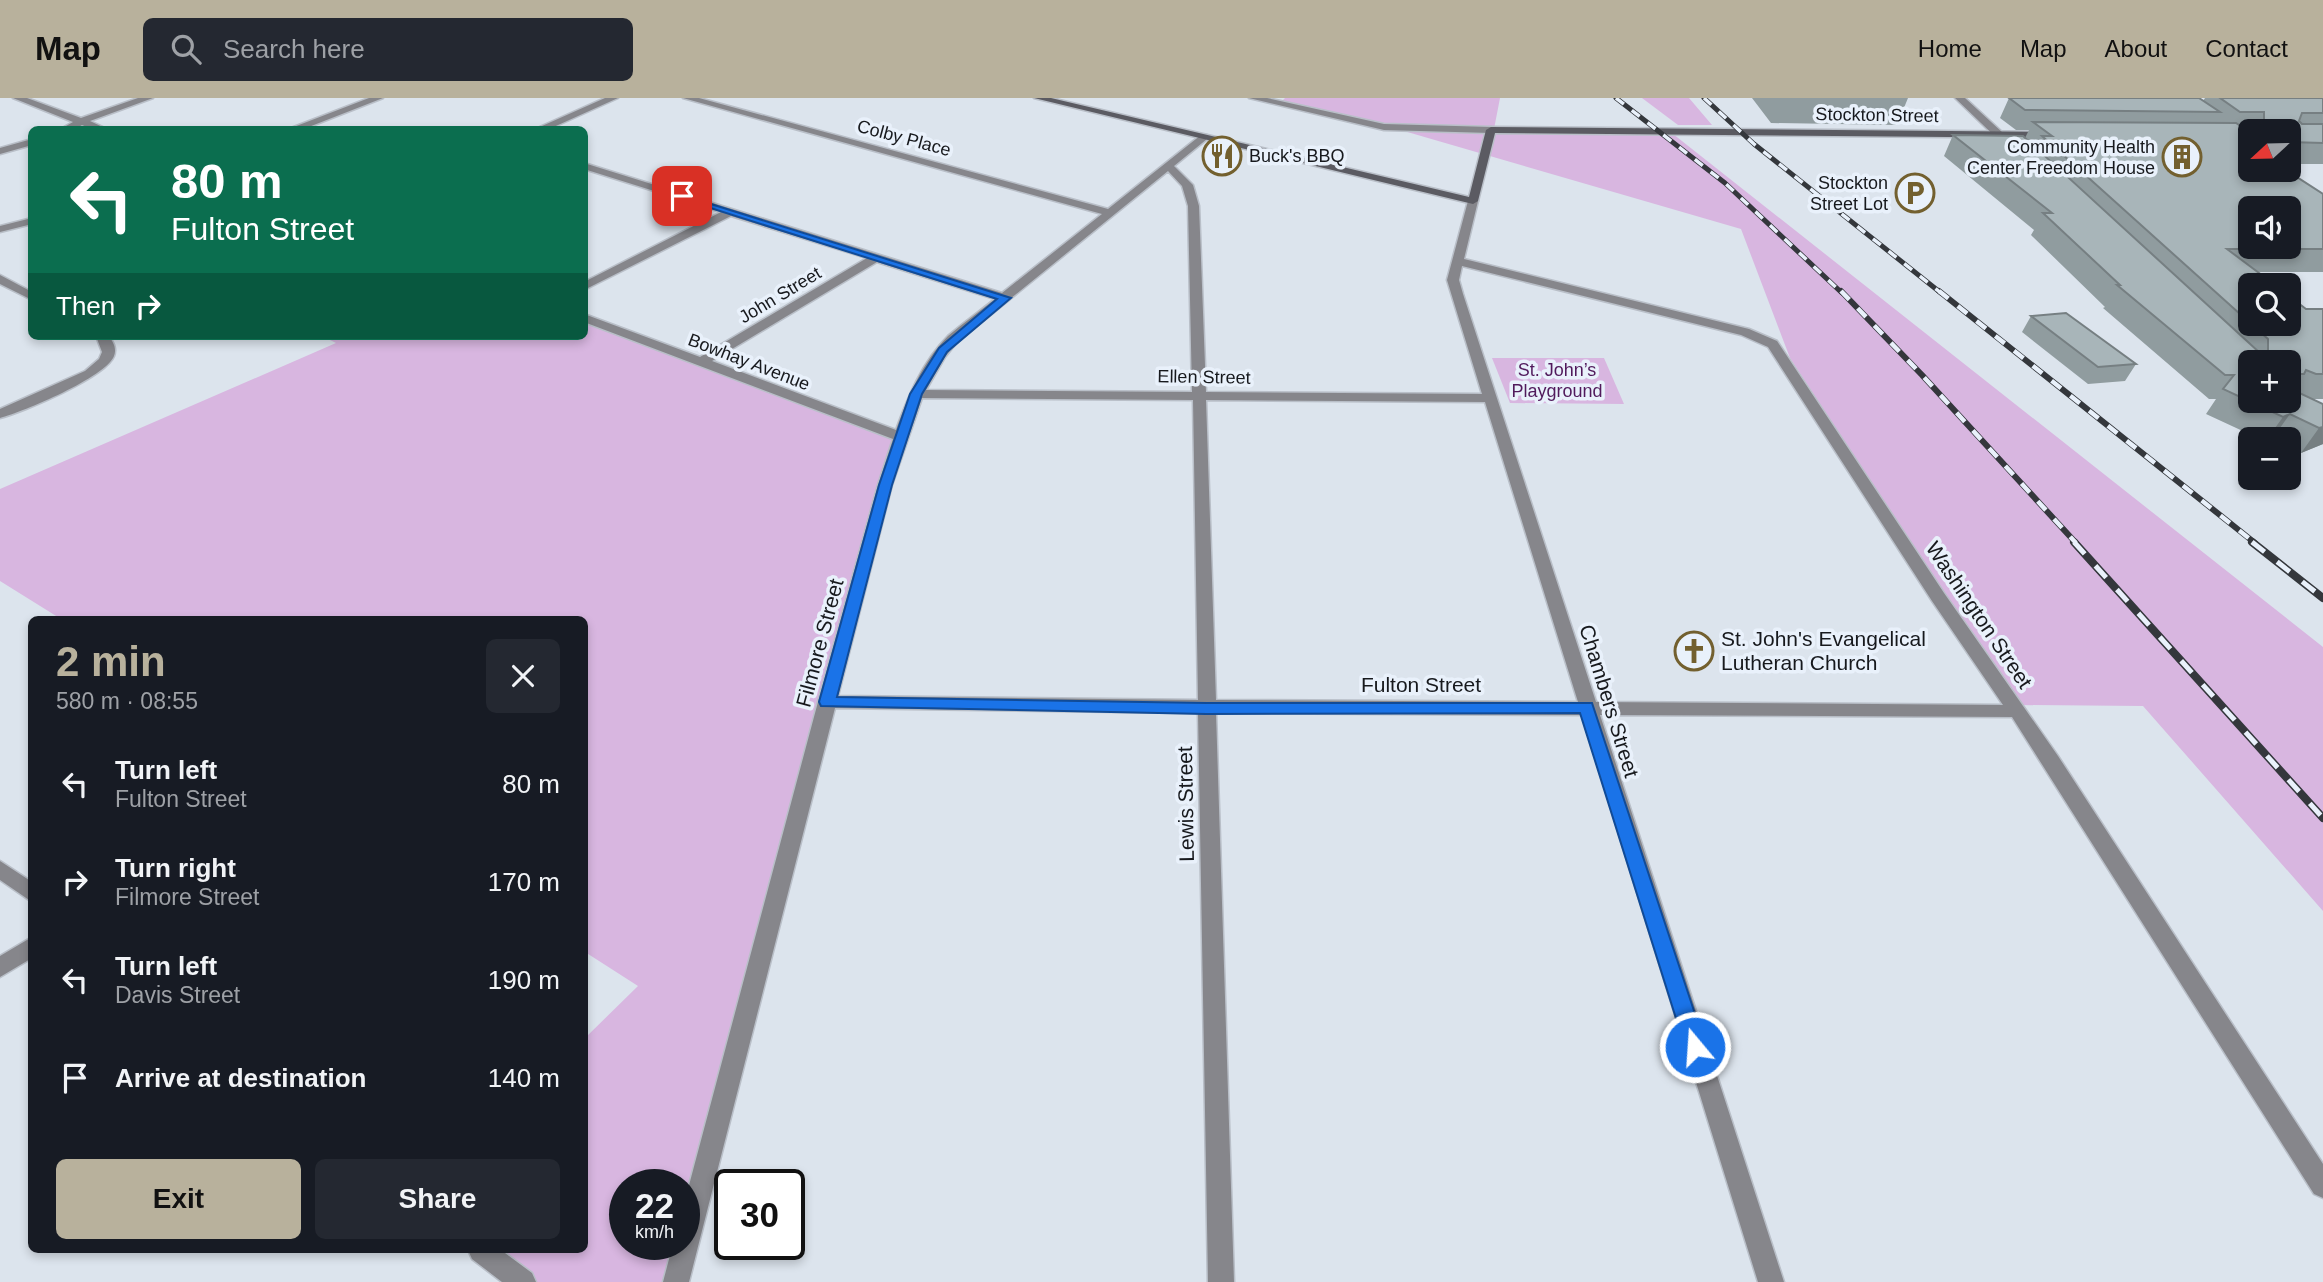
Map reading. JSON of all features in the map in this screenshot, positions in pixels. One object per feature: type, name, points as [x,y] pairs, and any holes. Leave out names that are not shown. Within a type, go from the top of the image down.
[{"type":"street","points":[[18,98],[94,126]]},
{"type":"street","points":[[72,126],[148,98]]},
{"type":"street","points":[[302,126],[378,98]]},
{"type":"street","points":[[547,126],[613,98]]},
{"type":"street","name":"Colby Place","points":[[688,98],[1110,213]]},
{"type":"street","points":[[1042,98],[1473,201]]},
{"type":"street","name":"Stockton Street","points":[[1254,98],[1384,127],[2063,135]]},
{"type":"street","points":[[1960,98],[2016,151]]},
{"type":"street","name":"Chambers Street","points":[[1491,130],[1454,280],[1457,294],[1586,707],[1771,1282]]},
{"type":"street","name":"Filmore Street","points":[[676,1282],[885,485],[916,394],[943,350],[1204,137]]},
{"type":"street","points":[[0,151],[28,143]]},
{"type":"street","points":[[588,167],[1005,298]]},
{"type":"street","name":"Lewis Street","points":[[1168,167],[1187,181],[1194,208],[1221,1282]]},
{"type":"street","points":[[588,285],[732,211]]},
{"type":"street","points":[[0,229],[28,222]]},
{"type":"street","name":"John Street","points":[[700,363],[877,257]]},
{"type":"street","name":"Washington Street","points":[[1458,261],[1745,332],[1773,344],[2051,761],[2323,1186]]},
{"type":"street","points":[[0,279],[28,295]]},
{"type":"street","points":[[0,292],[14,287]]},
{"type":"street","name":"Bowhay Avenue","points":[[588,320],[901,437]]},
{"type":"street","points":[[0,414],[90,374],[110,355],[110,346],[105,340]]},
{"type":"street","name":"Ellen Street","points":[[916,394],[1491,398]]},
{"type":"street","name":"Fulton Street","points":[[827,702],[1206,708],[1586,707],[2016,711]]},
{"type":"street","points":[[0,869],[28,891]]},
{"type":"street","points":[[0,968],[28,949]]},
{"type":"street","points":[[485,1253],[523,1282]]},
{"type":"green space","points":[[1285,98],[1500,98],[1494,129],[1668,130],[2323,647],[2323,911],[2143,706],[2017,705],[1790,358],[1741,229],[1397,129],[1282,101]]},
{"type":"green space","points":[[1642,98],[1689,98],[1712,125],[1678,125]]},
{"type":"green space","points":[[588,322],[896,431],[700,1170],[609,1169],[609,1260],[677,1260],[671,1282],[529,1282],[491,1253],[588,1253],[588,1035],[638,986],[588,954],[588,616],[56,616],[0,581],[0,489],[336,343],[330,340],[588,340]]},
{"type":"green space","name":"St. John’s Playground","points":[[1492,358],[1604,358],[1624,404],[1510,403]]},
{"type":"building","points":[[2009,98],[2199,98],[2220,112],[2025,110]]},
{"type":"building","points":[[2220,98],[2323,98],[2323,113],[2302,113],[2300,119],[2264,119],[2264,112],[2240,112]]},
{"type":"building","points":[[2033,122],[2236,123],[2238,182],[2301,182],[2301,180],[2323,194],[2323,249],[2301,249],[2301,196],[2238,196],[2238,249],[2227,249],[2259,273],[2238,273],[2238,312],[2042,136],[2052,136]]},
{"type":"building","points":[[2301,123],[2323,124],[2323,143],[2301,142]]},
{"type":"building","points":[[1953,135],[2023,136],[2238,333],[2238,336],[2257,350],[2238,350],[2238,396],[2223,389],[2234,375],[2225,375],[2117,285],[2120,285],[2043,213],[2052,213]]},
{"type":"building","points":[[2301,305],[2306,309],[2323,309],[2323,374],[2306,370],[2301,374],[2301,350],[2268,350],[2268,339],[2265,336],[2301,336]]},
{"type":"building","points":[[2066,313],[2136,364],[2098,367],[2031,316]]},
{"type":"building","points":[[2301,394],[2323,404],[2323,427],[2319,428],[2290,414],[2283,417],[2274,413],[2301,413]]},
{"type":"railway","points":[[1616,98],[1725,183],[1842,293]]},
{"type":"railway","points":[[1704,98],[1754,144],[1941,293]]},
{"type":"railway","points":[[1841,291],[2076,543]]},
{"type":"railway","points":[[1939,291],[2255,543]]},
{"type":"railway","points":[[2074,542],[2323,818]]},
{"type":"railway","points":[[2252,542],[2323,598]]},
{"type":"place","name":"Buck's BBQ","points":[[1222,156]]},
{"type":"place","name":"Community Health Center Freedom House","points":[[2182,157]]},
{"type":"place","name":"Stockton Street Lot","points":[[1915,193]]},
{"type":"place","name":"St. John's Evangelical Lutheran Church","points":[[1694,651]]},
{"type":"route","points":[[682,196],[1005,298],[953,339],[929,369],[916,394],[885,485],[827,702],[1206,708],[1586,707],[1695,1047]]}]
